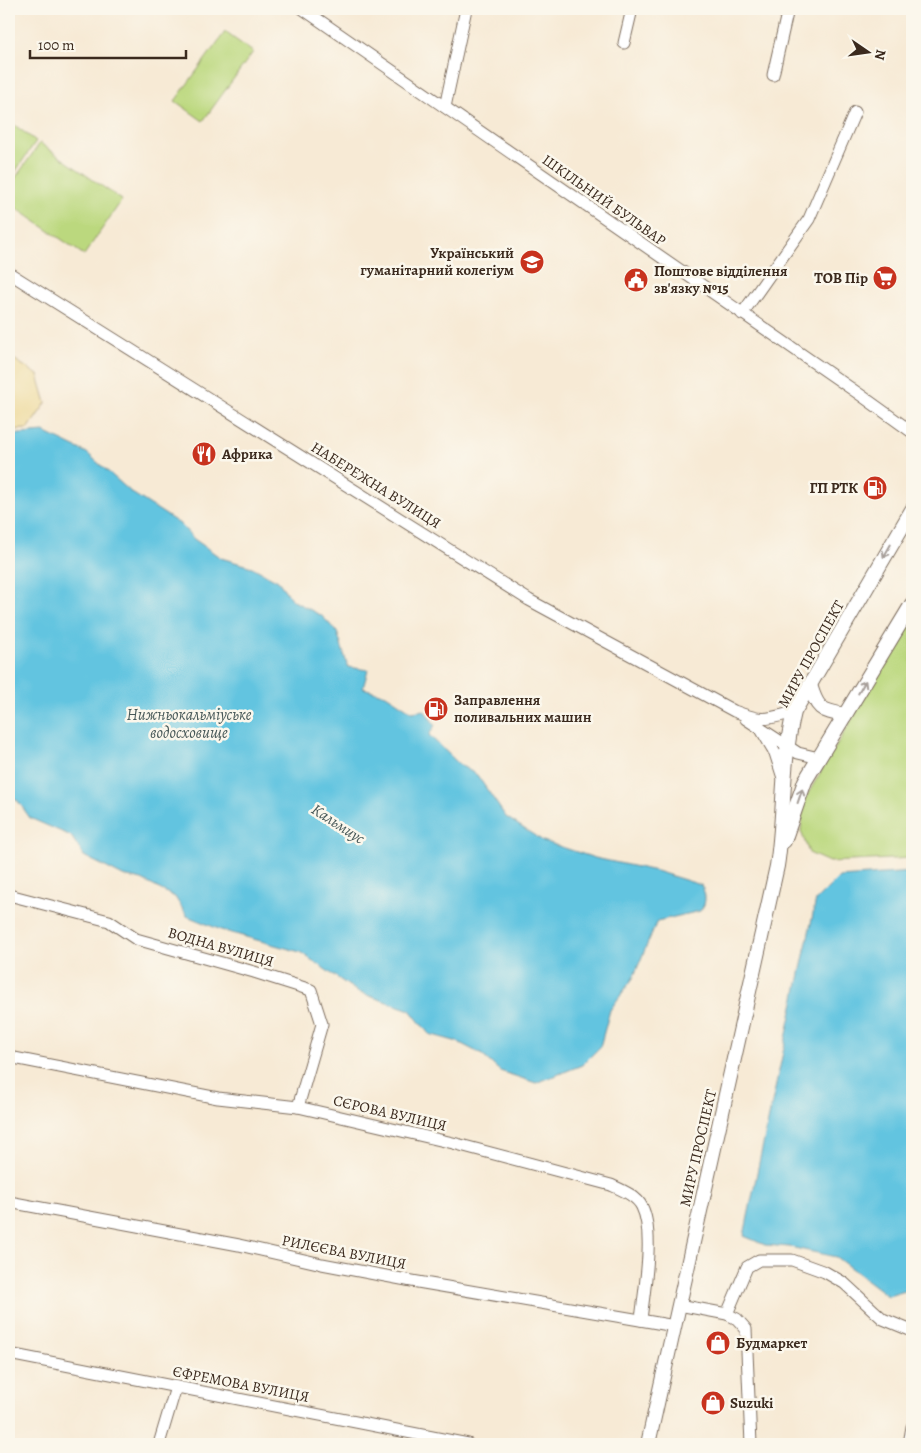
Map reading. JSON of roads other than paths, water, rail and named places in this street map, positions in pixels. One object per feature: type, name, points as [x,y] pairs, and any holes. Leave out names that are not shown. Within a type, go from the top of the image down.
[{"type":"main road","name":"МИРУ ПРОСПЕКТ","points":[[778,862],[783,780],[794,712],[912,510]]},
{"type":"main road","name":"МИРУ ПРОСПЕКТ","points":[[648,1444],[778,862],[805,781],[912,604]]},
{"type":"main road","points":[[810,685],[815,702],[821,710],[845,715]]},
{"type":"street","name":"ШКІЛЬНИЙ БУЛЬВАР","points":[[303,9],[912,432]]},
{"type":"street","points":[[445,108],[466,9]]},
{"type":"street","points":[[624,42],[632,9]]},
{"type":"street","points":[[773,75],[788,9]]},
{"type":"street","points":[[742,314],[809,219],[855,112]]},
{"type":"street","name":"НАБЕРЕЖНА ВУЛИЦЯ","points":[[9,274],[529,600],[734,711]]},
{"type":"street","points":[[734,711],[762,720],[794,712]]},
{"type":"street","points":[[734,711],[787,747],[804,755],[819,758]]},
{"type":"street","points":[[761,730],[775,753],[783,780]]},
{"type":"street","name":"ВОДНА ВУЛИЦЯ","points":[[9,895],[109,921],[136,939],[311,990],[322,1024],[298,1107]]},
{"type":"street","name":"СЄРОВА ВУЛИЦЯ","points":[[9,1057],[218,1098],[298,1107],[463,1145],[611,1185],[628,1193],[642,1206],[646,1220],[648,1244],[641,1320]]},
{"type":"street","name":"РИЛЄЄВА ВУЛИЦЯ","points":[[9,1202],[206,1238],[322,1264],[675,1326]]},
{"type":"street","points":[[727,1314],[747,1267],[759,1260],[792,1260],[825,1272],[844,1283],[883,1319],[912,1331]]},
{"type":"street","points":[[679,1305],[727,1314],[737,1319],[746,1329],[751,1444]]},
{"type":"street","name":"ЄФРЕМОВА ВУЛИЦЯ","points":[[9,1354],[468,1444]]},
{"type":"street","points":[[159,1444],[176,1387]]},
{"type":"street","points":[[909,1444],[912,1427]]},
{"type":"water","name":"Нижньокальміуське водосховище","points":[[44,432],[87,453],[132,493],[180,524],[194,539],[221,558],[252,567],[278,581],[292,600],[322,616],[337,632],[348,667],[368,670],[363,688],[386,695],[412,712],[424,710],[435,725],[429,735],[460,765],[477,775],[506,817],[543,841],[595,858],[656,871],[701,885],[705,898],[704,905],[700,911],[657,921],[633,978],[610,1010],[600,1047],[582,1065],[536,1083],[500,1071],[481,1054],[458,1042],[429,1034],[410,1010],[358,992],[300,952],[221,930],[187,916],[175,897],[142,880],[123,876],[84,856],[71,836],[30,818],[18,801],[9,796],[9,435]]},
{"type":"water","points":[[912,872],[912,1289],[888,1296],[836,1257],[790,1247],[765,1245],[744,1236],[816,900],[839,877]]},
{"type":"place","name":"Український гуманітарний колегіум","points":[[532,262]]},
{"type":"place","name":"ТОВ Пір","points":[[885,278]]},
{"type":"place","name":"Поштове відділення зв'язку №15","points":[[636,280]]},
{"type":"place","name":"Африка","points":[[204,454]]},
{"type":"place","name":"ГП РТК","points":[[875,488]]},
{"type":"place","name":"Заправлення поливальних машин","points":[[436,709]]},
{"type":"place","name":"Будмаркет","points":[[718,1343]]},
{"type":"place","name":"Suzuki","points":[[713,1403]]},
{"type":"water label","name":"Кальмиус","points":[[338,824]]}]
